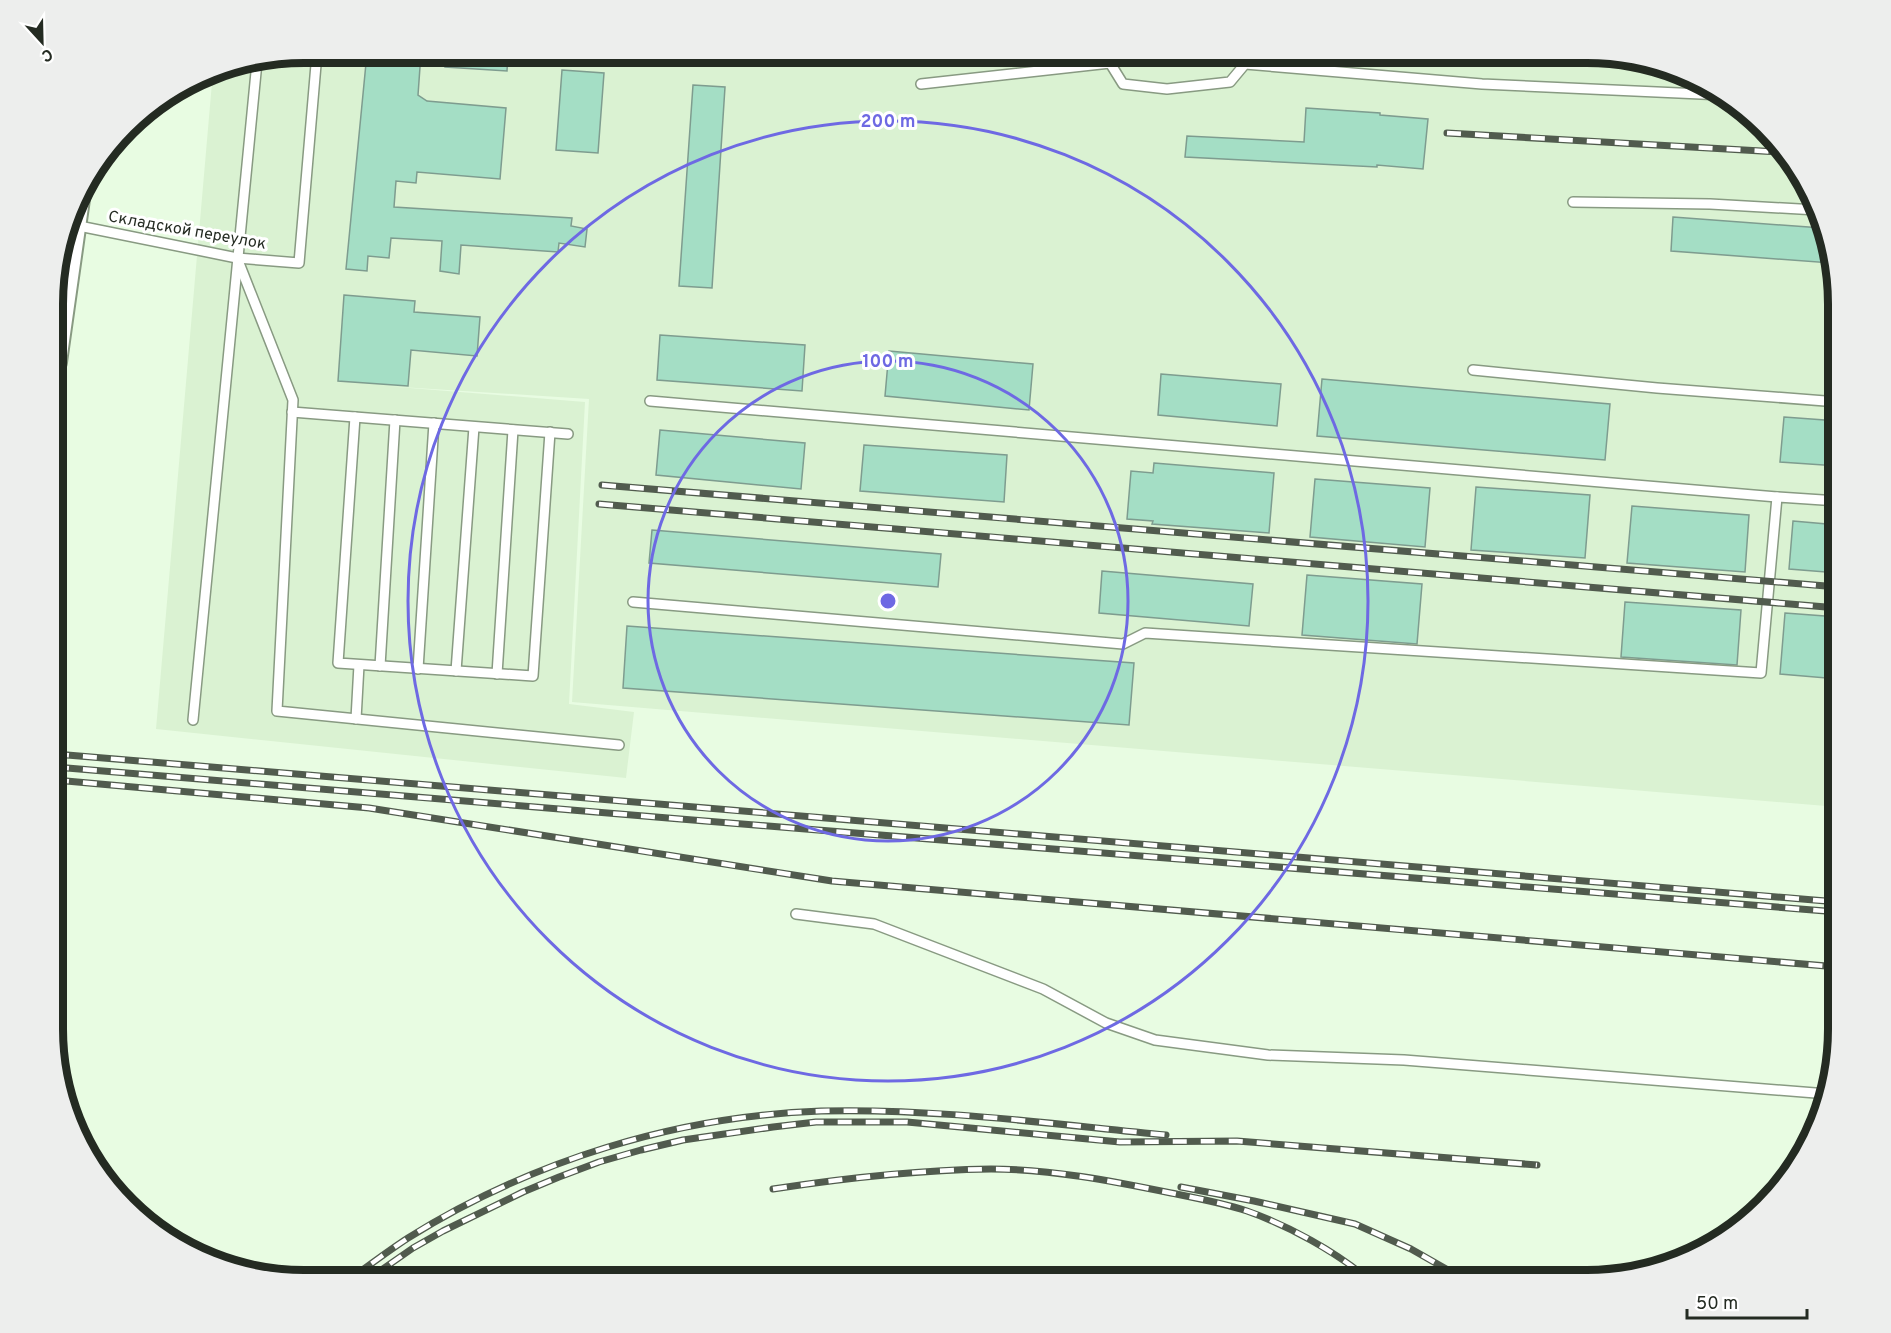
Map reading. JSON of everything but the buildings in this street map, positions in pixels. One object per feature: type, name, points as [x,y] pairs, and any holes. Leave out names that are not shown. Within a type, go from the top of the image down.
[{"type":"street","points":[[63,304],[72,239]]},
{"type":"lane","name":"Складской переулок","points":[[76,226],[237,258],[299,263],[316,63]]},
{"type":"lane","points":[[921,84],[1110,63],[1123,84],[1167,89],[1230,82],[1245,64],[1482,84],[1705,94]]},
{"type":"lane","points":[[193,720],[256,68]]},
{"type":"lane","points":[[1573,202],[1710,204],[1809,210]]},
{"type":"lane","points":[[237,258],[292,400],[277,711],[619,745]]},
{"type":"lane","points":[[1473,370],[1657,388],[1828,401]]},
{"type":"lane","points":[[650,401],[1828,500]]},
{"type":"lane","points":[[292,412],[568,434]]},
{"type":"lane","points":[[355,417],[338,663],[359,665],[532,676],[550,432]]},
{"type":"lane","points":[[380,666],[395,420]]},
{"type":"lane","points":[[418,669],[434,423]]},
{"type":"lane","points":[[456,671],[474,427]]},
{"type":"lane","points":[[497,674],[513,430]]},
{"type":"lane","points":[[633,602],[1123,644],[1145,633],[1761,673],[1777,496]]},
{"type":"lane","points":[[356,719],[359,665]]},
{"type":"lane","points":[[796,914],[874,924],[1043,988],[1106,1023],[1155,1040],[1268,1055],[1404,1060],[1819,1093]]},
{"type":"shaded area","points":[[304,63],[1587,63],[1618,65],[1649,71],[1679,81],[1707,95],[1746,123],[1778,157],[1796,184],[1810,212],[1820,242],[1826,273],[1828,304],[1828,806],[572,702],[589,399],[385,386],[585,402],[569,704],[634,712],[626,778],[156,729],[212,81],[242,71],[273,65]]},
{"type":"railway","points":[[1447,133],[1774,152]]},
{"type":"railway","points":[[602,485],[1828,586]]},
{"type":"railway","points":[[599,504],[1828,607]]},
{"type":"railway","points":[[63,755],[1828,901]]},
{"type":"railway","points":[[63,768],[1828,911]]},
{"type":"railway","points":[[63,781],[369,808],[832,881],[1828,966]]},
{"type":"railway","points":[[363,1270],[408,1238],[504,1186],[554,1165],[606,1148],[659,1133],[713,1122],[821,1111],[907,1112],[950,1114],[1166,1135]]},
{"type":"railway","points":[[381,1270],[443,1231],[523,1192],[599,1162],[683,1140],[816,1122],[907,1122],[1120,1142],[1237,1141],[1537,1165]]},
{"type":"railway","points":[[773,1189],[827,1181],[936,1171],[991,1169],[1081,1176],[1200,1199],[1247,1211],[1311,1240],[1356,1270]]},
{"type":"railway","points":[[1181,1187],[1355,1224],[1411,1249],[1448,1270]]}]
